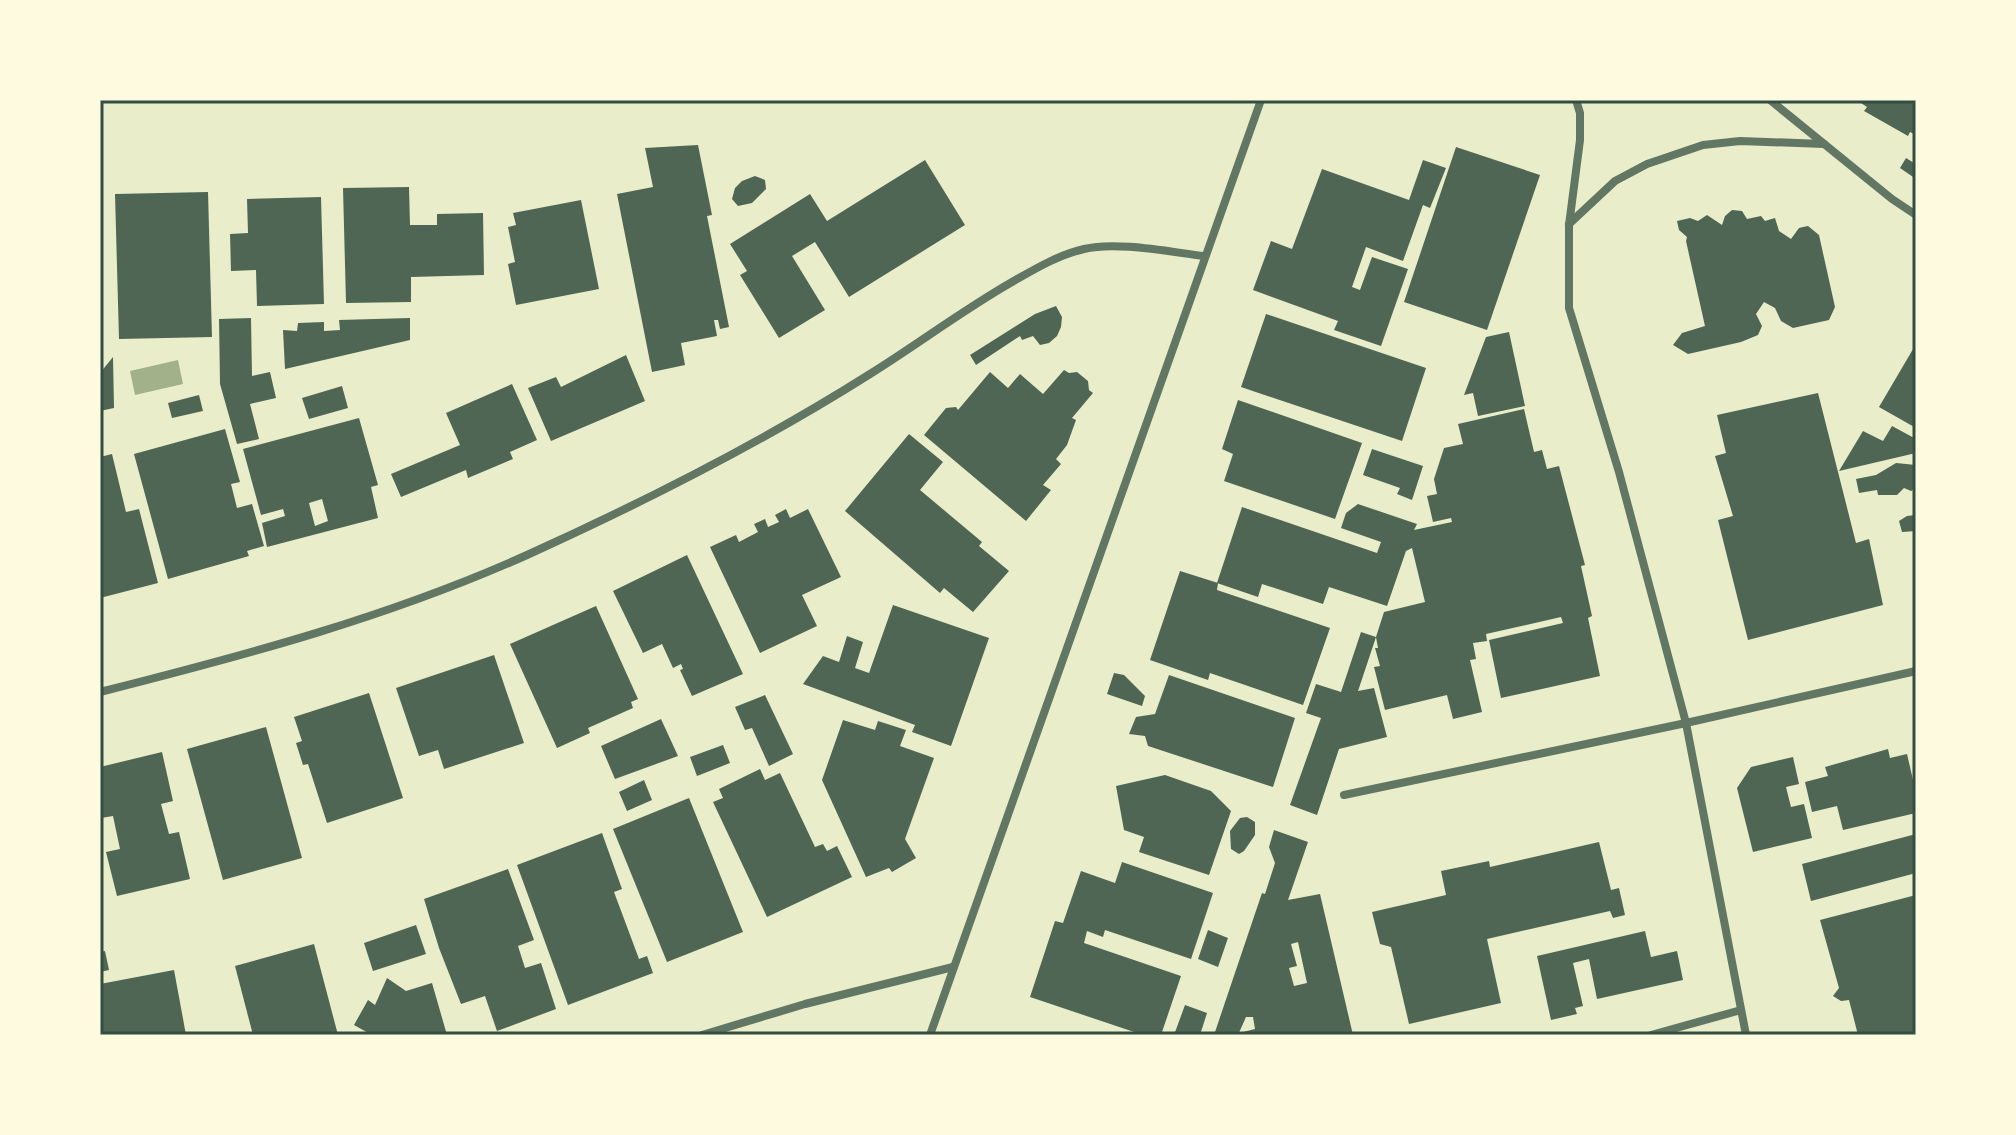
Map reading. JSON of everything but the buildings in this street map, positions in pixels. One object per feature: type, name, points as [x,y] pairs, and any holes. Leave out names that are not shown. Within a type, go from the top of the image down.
[{"type":"street","points":[[930,1035],[1261,100]]},
{"type":"street","points":[[1576,100],[1580,113],[1580,140],[1569,225],[1569,308],[1619,472],[1686,723],[1746,1035]]},
{"type":"street","points":[[1770,100],[1916,215]]},
{"type":"street","points":[[1569,225],[1615,181],[1647,164],[1703,145],[1740,141],[1824,144]]},
{"type":"street","points":[[100,692],[233,659],[415,602],[527,554],[775,432],[872,373],[969,307],[1046,263],[1085,248],[1130,247],[1204,256]]},
{"type":"street","points":[[1344,795],[1916,671]]},
{"type":"street","points":[[702,1035],[805,1004],[953,967]]},
{"type":"street","points":[[1651,1035],[1741,1010]]},
{"type":"shaded area","points":[[178,360],[183,384],[135,395],[130,371]]}]
